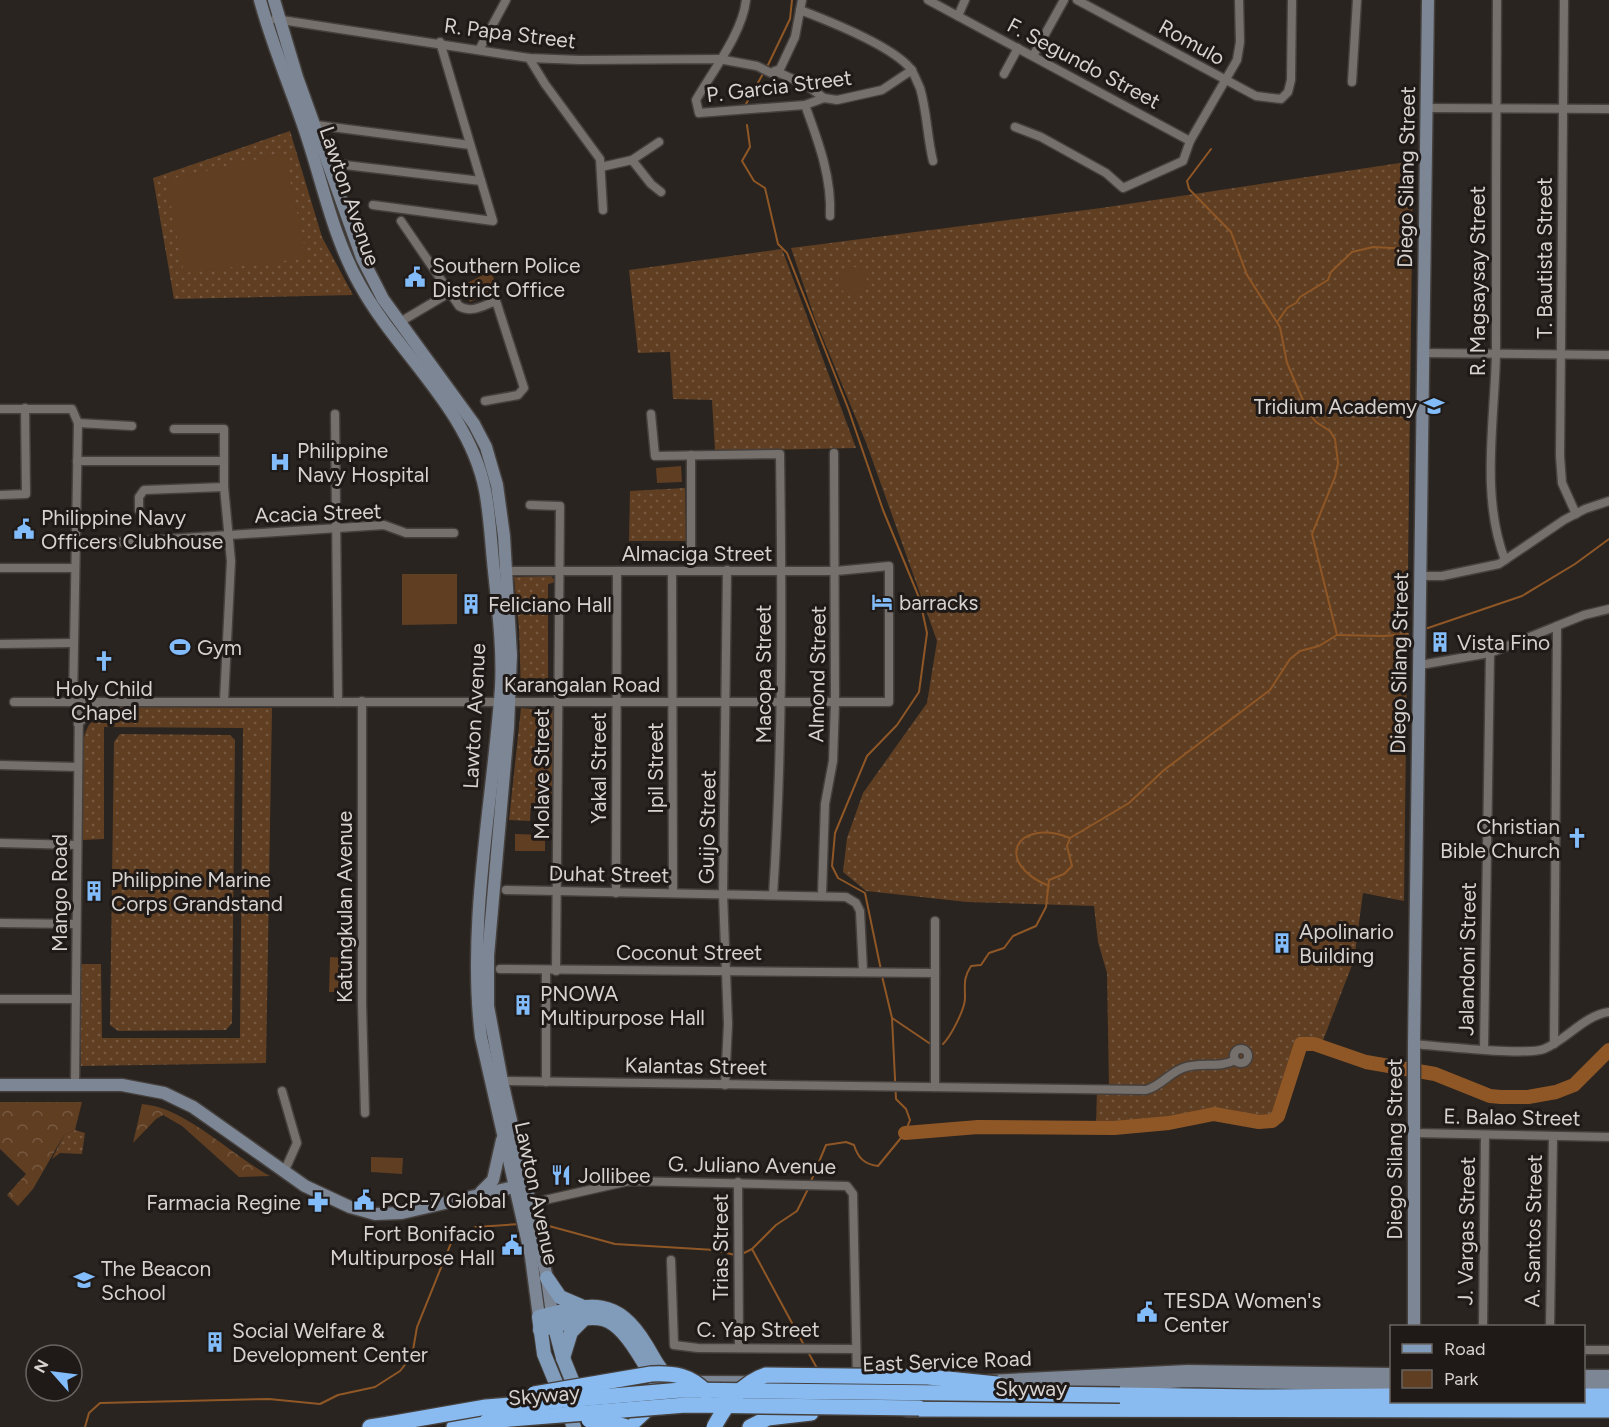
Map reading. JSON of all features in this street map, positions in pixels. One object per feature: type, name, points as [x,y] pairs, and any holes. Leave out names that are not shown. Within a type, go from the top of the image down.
[{"type":"highway","points":[[389,1424],[468,1403],[669,1373],[690,1378],[704,1389],[721,1416],[721,1427]]},
{"type":"highway","points":[[714,1427],[746,1384],[772,1374],[928,1377],[1120,1395]]},
{"type":"highway","points":[[487,1421],[602,1420],[627,1427],[673,1386]]},
{"type":"highway","points":[[640,1427],[673,1386]]},
{"type":"highway","name":"Skyway","points":[[370,1427],[486,1407],[681,1390],[1120,1395],[1255,1404],[1390,1396]]},
{"type":"highway","points":[[1585,1396],[1609,1396]]},
{"type":"highway","name":"Skyway","points":[[454,1427],[487,1421],[686,1405],[919,1408],[1255,1404],[1609,1410]]},
{"type":"highway","points":[[750,1427],[768,1418],[791,1414],[919,1408]]},
{"type":"main road","name":"Lawton Avenue","points":[[260,0],[301,118],[338,236],[357,280],[369,302],[456,419],[476,460],[487,505],[500,631],[504,703],[487,975],[491,1029],[526,1210],[547,1278],[546,1322],[592,1427]]},
{"type":"main road","name":"Lawton Avenue","points":[[274,0],[362,258],[384,299],[458,398],[486,447],[498,493],[511,631],[476,976],[481,1037],[503,1131],[521,1185]]},
{"type":"main road","name":"Diego Silang Street","points":[[1414,1325],[1413,1058],[1428,0]]},
{"type":"main road","points":[[0,1085],[135,1086],[174,1097],[284,1172],[326,1196],[375,1214],[408,1212],[521,1185]]},
{"type":"main road","points":[[480,1193],[493,1180],[503,1131]]},
{"type":"main road","name":"Lawton Avenue","points":[[532,1234],[546,1322],[551,1373],[574,1427]]},
{"type":"main road","points":[[547,1278],[562,1299],[587,1312]]},
{"type":"main road","points":[[546,1322],[608,1308],[627,1319],[673,1386]]},
{"type":"main road","points":[[564,1362],[571,1332],[587,1312]]},
{"type":"main road","name":"East Service Road","points":[[1106,1380],[1188,1371],[1390,1374]]},
{"type":"main road","points":[[1585,1376],[1609,1376]]},
{"type":"main road","name":"East Service Road","points":[[673,1386],[857,1389],[1106,1380],[1390,1385]]},
{"type":"main road","points":[[1585,1385],[1609,1385]]},
{"type":"street","points":[[479,50],[506,0]]},
{"type":"street","name":"P. Garcia Street","points":[[746,0],[739,22],[696,100],[699,113],[805,105],[824,98],[837,100],[882,90],[912,70]]},
{"type":"street","points":[[773,72],[780,69],[790,50],[802,0]]},
{"type":"street","name":"F. Segundo Street","points":[[928,0],[1190,141]]},
{"type":"street","points":[[958,16],[965,0]]},
{"type":"street","points":[[1034,56],[1064,0]]},
{"type":"street","name":"Romulo","points":[[1077,0],[1226,81],[1267,99],[1281,99],[1288,92],[1291,80],[1292,0]]},
{"type":"street","points":[[1015,127],[1041,137],[1106,173],[1120,186],[1127,188],[1179,164],[1237,60],[1240,42],[1239,0]]},
{"type":"street","points":[[1352,82],[1357,0]]},
{"type":"street","name":"R. Magsaysay Street","points":[[1497,0],[1496,353],[1491,482],[1494,521],[1505,560]]},
{"type":"street","name":"T. Bautista Street","points":[[1564,0],[1562,483],[1576,514]]},
{"type":"street","points":[[801,10],[829,21],[865,40],[902,61],[912,70],[920,90],[933,161]]},
{"type":"street","points":[[266,21],[279,18]]},
{"type":"street","name":"R. Papa Street","points":[[279,18],[529,58],[719,59],[757,66],[806,85],[824,98]]},
{"type":"street","points":[[373,205],[493,221],[440,42]]},
{"type":"street","points":[[1004,74],[1018,48]]},
{"type":"street","points":[[529,58],[545,84],[600,159],[603,210]]},
{"type":"street","points":[[805,105],[823,158],[831,195],[830,216]]},
{"type":"street","points":[[1427,108],[1496,106],[1609,109]]},
{"type":"street","points":[[316,125],[470,145]]},
{"type":"street","points":[[601,166],[632,160],[659,142]]},
{"type":"street","points":[[632,160],[651,184],[661,192]]},
{"type":"street","points":[[328,163],[481,181]]},
{"type":"street","points":[[401,221],[449,293],[465,310],[476,309],[496,301],[524,383],[523,391],[518,395],[485,401]]},
{"type":"street","points":[[400,322],[449,293]]},
{"type":"street","points":[[1422,353],[1609,355]]},
{"type":"street","points":[[0,495],[26,494],[26,408]]},
{"type":"street","points":[[0,409],[72,410],[78,423],[132,426]]},
{"type":"street","points":[[335,414],[338,702]]},
{"type":"street","points":[[651,414],[655,456],[691,455],[692,570]]},
{"type":"street","name":"Mango Road","points":[[75,1085],[78,725],[73,643],[78,423]]},
{"type":"street","points":[[174,429],[224,429],[224,487],[231,561],[224,701]]},
{"type":"street","name":"Almond Street","points":[[822,894],[825,804],[833,761],[835,702],[834,453]]},
{"type":"street","name":"Macopa Street","points":[[691,455],[780,454],[781,702],[779,809],[773,894]]},
{"type":"street","points":[[77,461],[224,460]]},
{"type":"street","points":[[139,510],[139,497],[144,490],[224,487]]},
{"type":"street","points":[[1420,576],[1464,572],[1505,560],[1576,514],[1609,501]]},
{"type":"street","name":"Molave Street","points":[[530,505],[560,506],[556,971]]},
{"type":"street","name":"Acacia Street","points":[[76,544],[384,525],[406,533],[454,533]]},
{"type":"street","name":"Almaciga Street","points":[[506,571],[836,571],[889,566],[889,702]]},
{"type":"street","points":[[0,568],[74,568]]},
{"type":"street","name":"Guijo Street","points":[[725,1085],[728,1024],[724,970],[723,894],[728,703],[727,570]]},
{"type":"street","name":"Yakal Street","points":[[616,893],[617,571]]},
{"type":"street","name":"Ipil Street","points":[[672,571],[673,892]]},
{"type":"street","points":[[1420,664],[1490,653],[1557,626],[1609,609]]},
{"type":"street","points":[[1554,1044],[1557,626]]},
{"type":"street","points":[[0,644],[73,643]]},
{"type":"street","name":"Jalandoni Street","points":[[1484,1048],[1490,653]]},
{"type":"street","name":"Katungkulan Avenue","points":[[362,701],[362,1004],[365,1113]]},
{"type":"street","name":"Karangalan Road","points":[[14,702],[889,702]]},
{"type":"street","points":[[78,725],[100,702]]},
{"type":"street","points":[[0,765],[77,767]]},
{"type":"street","points":[[0,843],[77,844]]},
{"type":"street","name":"Duhat Street","points":[[506,890],[822,894],[846,897],[856,903],[860,911],[863,971]]},
{"type":"street","points":[[935,921],[935,1087],[1146,1090],[1160,1084],[1184,1068],[1226,1065],[1235,1060]]},
{"type":"street","points":[[0,923],[76,924]]},
{"type":"street","name":"Coconut Street","points":[[500,969],[934,973]]},
{"type":"street","points":[[546,970],[546,1082]]},
{"type":"street","points":[[0,999],[76,999]]},
{"type":"street","points":[[1414,1044],[1523,1053],[1545,1049],[1592,1017],[1609,1012]]},
{"type":"street","name":"Kalantas Street","points":[[502,1081],[935,1087]]},
{"type":"street","points":[[282,1091],[297,1143],[284,1172]]},
{"type":"street","name":"E. Balao Street","points":[[1413,1133],[1609,1137]]},
{"type":"street","name":"J. Vargas Street","points":[[1483,1325],[1485,1135]]},
{"type":"street","name":"A. Santos Street","points":[[1550,1325],[1553,1137]]},
{"type":"street","name":"G. Juliano Avenue","points":[[526,1210],[629,1180],[820,1183],[847,1186],[853,1194],[857,1389]]},
{"type":"street","name":"Trias Street","points":[[738,1182],[739,1348]]},
{"type":"street","name":"C. Yap Street","points":[[671,1260],[674,1345],[855,1349]]},
{"type":"street","points":[[1585,1350],[1609,1350]]},
{"type":"green space","points":[[290,131],[322,237],[353,295],[174,299],[153,178]]},
{"type":"green space","points":[[284,153],[307,258],[184,273],[166,180]]},
{"type":"green space","points":[[1413,161],[1404,901],[1363,893],[1354,960],[1322,1043],[1299,1045],[1278,1109],[1269,1116],[1210,1114],[1162,1125],[1096,1127],[1097,1088],[1109,1087],[1107,973],[1098,942],[1094,906],[967,902],[866,891],[843,872],[847,838],[863,793],[927,703],[937,641],[867,445],[815,319],[791,248],[1101,208]]},
{"type":"green space","points":[[782,249],[856,448],[715,451],[712,400],[673,399],[670,352],[638,353],[629,270]]},
{"type":"green space","points":[[853,267],[863,271],[867,281],[863,291],[853,295],[843,291],[839,281],[843,271]]},
{"type":"green space","points":[[490,271],[498,287],[470,302],[462,286]]},
{"type":"green space","points":[[681,466],[682,482],[657,483],[656,468]]},
{"type":"green space","points":[[685,488],[686,541],[629,541],[630,491]]},
{"type":"green space","points":[[402,574],[457,574],[457,624],[402,625]]},
{"type":"green space","points":[[551,576],[556,582],[548,584],[548,686],[554,692],[521,692],[519,628],[514,577]]},
{"type":"green space","points":[[116,707],[272,708],[266,1063],[81,1066],[80,964],[101,964],[102,1038],[240,1038],[243,728],[104,727],[104,839],[82,840],[80,780],[85,734],[95,719]]},
{"type":"green space","points":[[521,708],[555,711],[554,802],[531,803],[530,821],[509,820]]},
{"type":"green space","points":[[120,734],[230,735],[235,740],[232,1023],[226,1030],[118,1031],[110,1025],[114,742]]},
{"type":"green space","points":[[515,834],[545,835],[545,851],[515,851]]},
{"type":"green space","points":[[330,957],[349,958],[348,992],[329,992]]},
{"type":"green space","points":[[0,1102],[82,1102],[75,1130],[64,1135],[33,1189],[18,1206],[7,1195],[26,1174],[0,1149]]},
{"type":"green space","points":[[142,1104],[158,1107],[191,1123],[270,1176],[239,1177],[182,1126],[163,1115],[156,1119],[133,1143]]},
{"type":"green space","points":[[75,1130],[85,1133],[82,1154],[60,1153],[52,1159],[64,1135]]},
{"type":"green space","points":[[371,1157],[403,1158],[402,1174],[371,1172]]},
{"type":"waterway","points":[[767,67],[790,19],[792,0]]},
{"type":"waterway","points":[[746,104],[764,72]]},
{"type":"waterway","points":[[747,125],[750,147],[742,161],[754,181],[765,188],[778,244],[787,253],[848,408],[883,510],[920,600],[927,633],[919,692],[897,725],[867,756],[835,833],[832,866],[838,878],[865,893],[881,970]]},
{"type":"waterway","points":[[943,1044],[963,1009],[968,970],[971,966],[981,965],[989,953],[1004,948],[1013,936],[1036,926],[1046,907],[1049,880],[1064,874],[1072,866],[1067,846],[1070,838],[1129,803],[1164,770],[1270,690],[1290,659],[1300,651],[1319,646],[1337,635],[1312,534],[1335,477],[1338,463],[1335,439],[1330,431],[1316,422],[1308,412],[1287,363],[1280,327],[1247,275],[1231,232],[1189,189],[1187,181],[1211,149]]},
{"type":"waterway","points":[[1278,321],[1287,308],[1296,303],[1300,297],[1328,280],[1331,272],[1352,252],[1373,247],[1411,249]]},
{"type":"waterway","points":[[1425,629],[1522,596],[1575,564],[1609,539]]},
{"type":"waterway","points":[[1337,635],[1408,634]]},
{"type":"waterway","points":[[1049,886],[1021,866],[1017,855],[1018,846],[1024,838],[1036,833],[1051,833],[1070,838]]},
{"type":"waterway","points":[[811,1181],[826,1145],[846,1142],[854,1145],[862,1160],[878,1166],[905,1133],[910,1120],[906,1109],[896,1099],[892,1018],[882,976]]},
{"type":"waterway","points":[[892,1018],[932,1045]]},
{"type":"waterway","points":[[905,1133],[978,1127],[1114,1128],[1169,1123],[1214,1114],[1259,1122],[1272,1121],[1278,1116],[1301,1044],[1314,1044],[1366,1062],[1435,1074],[1490,1096],[1501,1097],[1528,1097],[1556,1092],[1574,1085],[1609,1050]]},
{"type":"waterway","points":[[740,1255],[752,1249],[776,1225],[797,1211],[809,1187]]},
{"type":"waterway","points":[[538,1223],[615,1244],[715,1250],[735,1255]]},
{"type":"waterway","points":[[85,1427],[89,1413],[100,1403],[269,1399],[320,1404],[338,1395],[375,1387],[400,1371],[412,1356],[417,1327],[453,1238],[476,1227],[520,1224]]},
{"type":"waterway","points":[[752,1249],[805,1347]]},
{"type":"waterway","points":[[808,1352],[818,1370]]},
{"type":"place","name":"Southern Police District Office","points":[[415,277]]},
{"type":"place","name":"Tridium Academy","points":[[1434,406]]},
{"type":"place","name":"Philippine Navy Hospital","points":[[280,462]]},
{"type":"place","name":"Philippine Navy Officers Clubhouse","points":[[24,529]]},
{"type":"place","name":"barracks","points":[[882,602]]},
{"type":"place","name":"Feliciano Hall","points":[[471,604]]},
{"type":"place","name":"Vista Fino","points":[[1440,642]]},
{"type":"place","name":"Gym","points":[[180,647]]},
{"type":"place","name":"Holy Child Chapel","points":[[104,661]]},
{"type":"place","name":"Christian Bible Church","points":[[1577,838]]},
{"type":"place","name":"Philippine Marine Corps Grandstand","points":[[94,891]]},
{"type":"place","name":"Apolinario Building","points":[[1282,943]]},
{"type":"place","name":"PNOWA Multipurpose Hall","points":[[523,1005]]},
{"type":"place","name":"Jollibee","points":[[561,1175]]},
{"type":"place","name":"PCP-7 Global","points":[[364,1200]]},
{"type":"place","name":"Farmacia Regine","points":[[318,1202]]},
{"type":"place","name":"Fort Bonifacio Multipurpose Hall","points":[[512,1245]]},
{"type":"place","name":"The Beacon School","points":[[84,1280]]},
{"type":"place","name":"TESDA Women's Center","points":[[1147,1312]]},
{"type":"place","name":"Social Welfare & Development Center","points":[[215,1342]]}]
